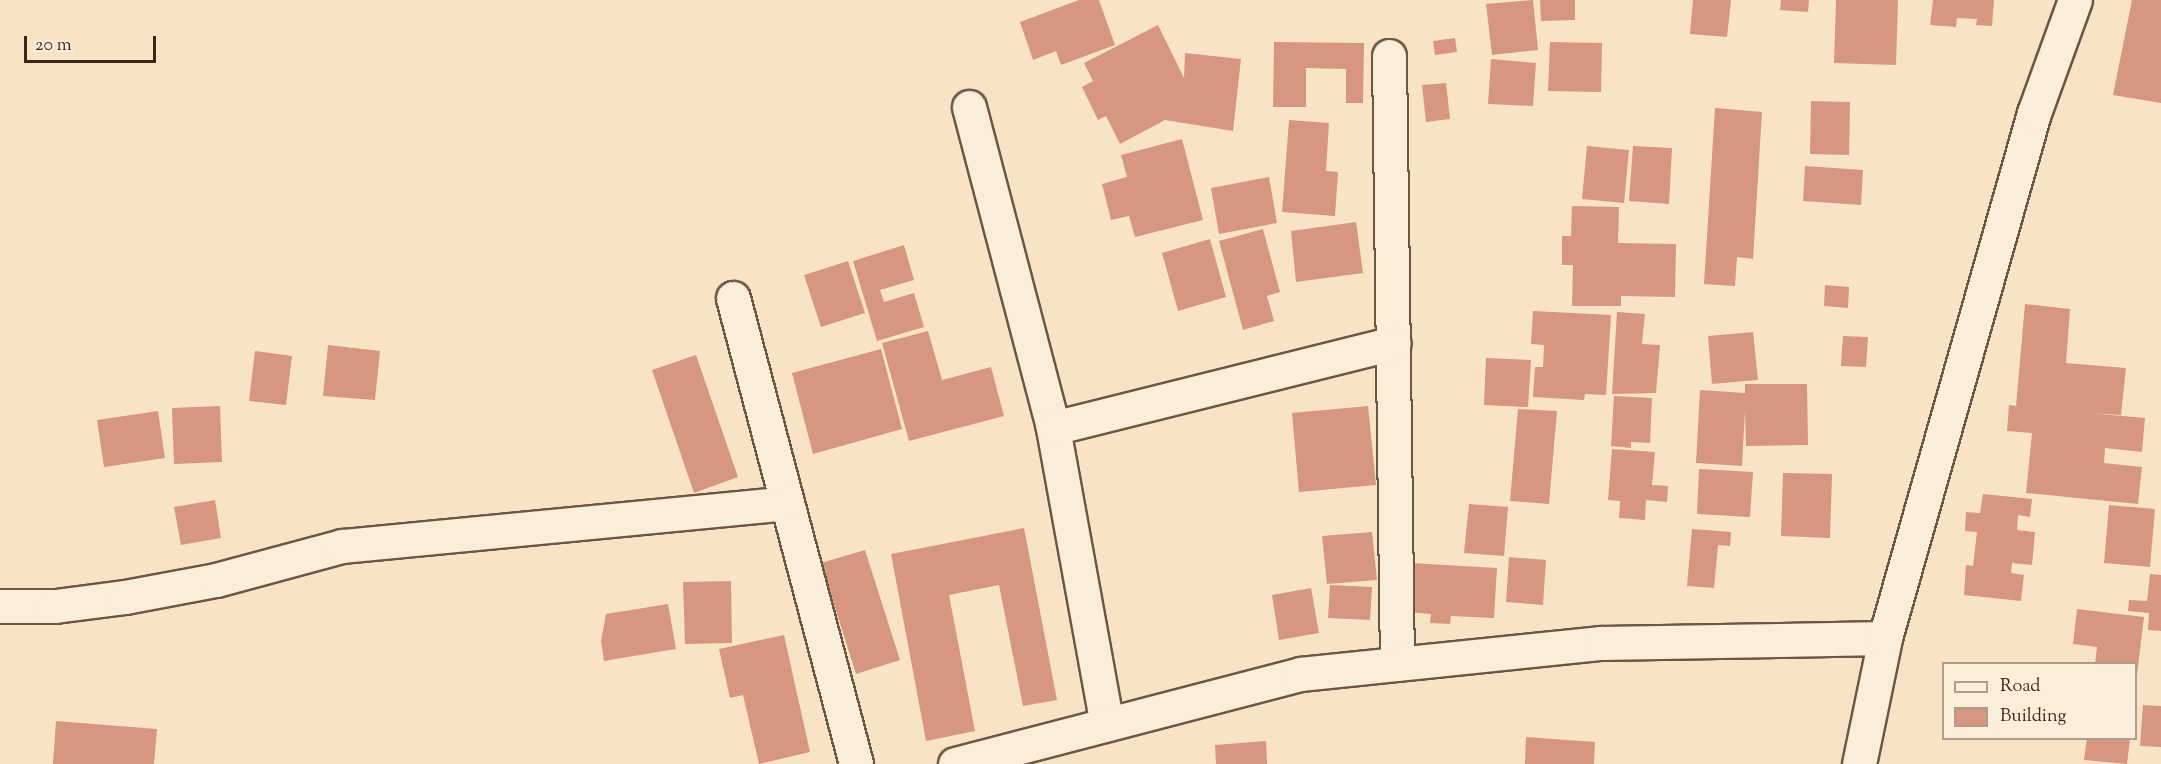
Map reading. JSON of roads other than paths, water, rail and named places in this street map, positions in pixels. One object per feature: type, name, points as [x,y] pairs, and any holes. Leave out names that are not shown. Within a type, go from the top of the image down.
[{"type":"street","points":[[1859,764],[1885,638],[2034,113],[2075,0]]},
{"type":"street","points":[[1389,56],[1397,664]]},
{"type":"street","points":[[969,107],[1053,428],[1107,724]]},
{"type":"street","points":[[733,298],[856,764]]},
{"type":"street","points":[[1053,428],[1394,343]]},
{"type":"street","points":[[0,606],[55,606],[125,597],[216,580],[342,546],[787,503]]},
{"type":"street","points":[[955,764],[1300,674],[1601,643],[1885,638]]}]
